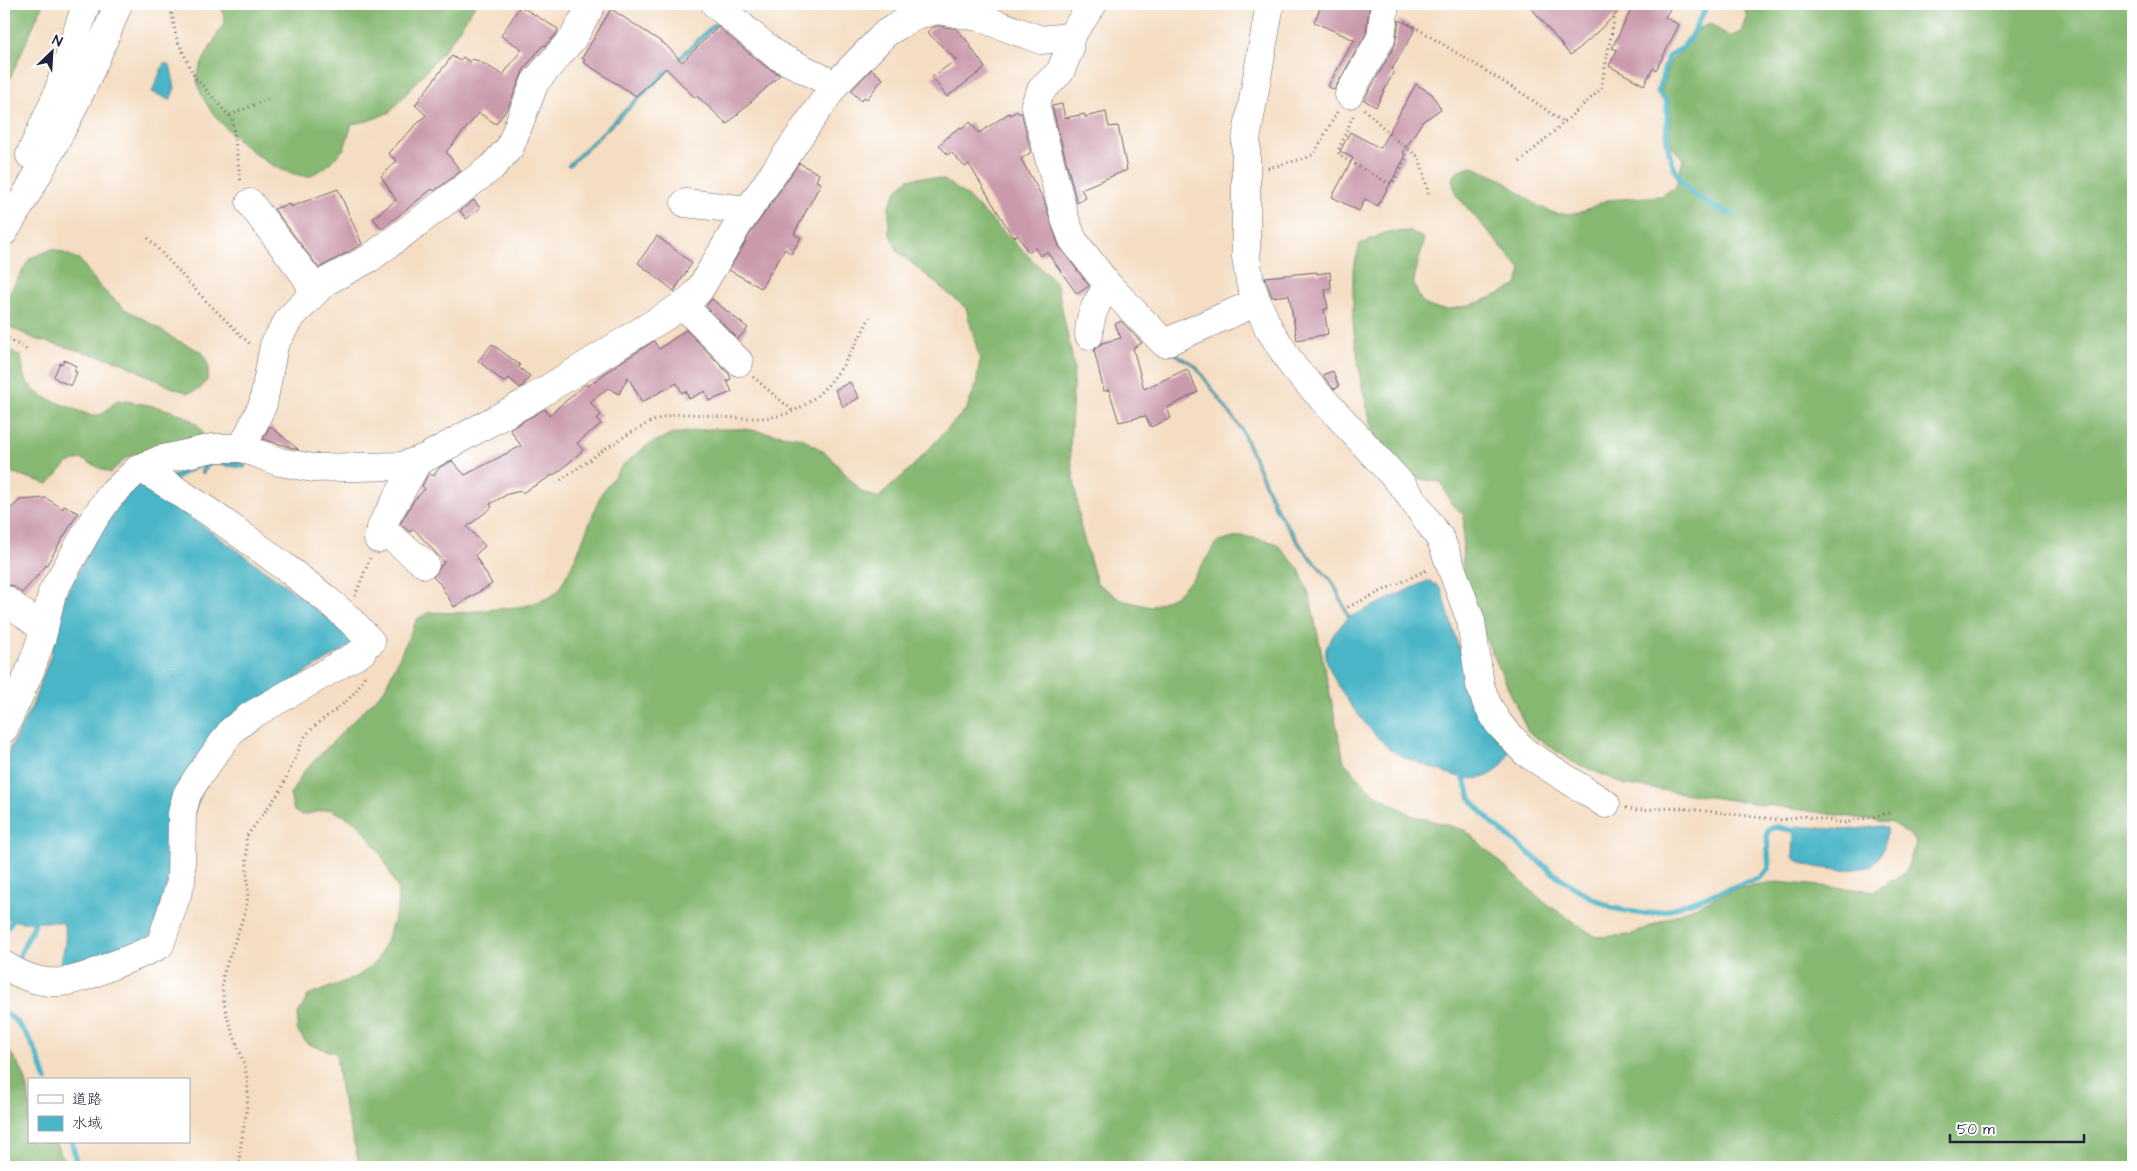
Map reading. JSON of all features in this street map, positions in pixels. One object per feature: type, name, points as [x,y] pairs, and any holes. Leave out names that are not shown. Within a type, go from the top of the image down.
[{"type":"main road","points":[[4,206],[22,174],[58,95],[86,4]]},
{"type":"main road","points":[[4,232],[76,106],[118,4]]},
{"type":"main road","points":[[242,448],[263,404],[271,357],[280,333],[289,319],[325,282],[370,258],[492,168],[510,147],[535,82],[573,38],[592,4]]},
{"type":"main road","points":[[715,4],[776,55],[835,85]]},
{"type":"main road","points":[[1092,4],[1070,37],[1069,51],[1060,72],[1036,97],[1036,110],[1065,219],[1073,240],[1108,286],[1164,343],[1257,302]]},
{"type":"main road","points":[[1270,4],[1246,140],[1246,257],[1250,282],[1257,302],[1268,327],[1294,368],[1403,486],[1441,540],[1471,621],[1480,685],[1494,717],[1510,738],[1525,752],[1606,804]]},
{"type":"main road","points":[[1353,98],[1381,38],[1384,7]]},
{"type":"main road","points":[[158,478],[159,460],[213,448],[242,448],[280,462],[313,468],[373,468],[402,466],[418,461],[525,403],[683,305],[700,289],[748,210],[835,85],[886,33],[901,23],[925,12],[938,10],[964,13],[1041,40],[1070,37]]},
{"type":"main road","points":[[685,202],[748,210]]},
{"type":"main road","points":[[250,204],[305,275],[314,292]]},
{"type":"main road","points":[[1090,335],[1089,322],[1108,286]]},
{"type":"main road","points":[[683,305],[739,362]]},
{"type":"main road","points":[[418,461],[380,534],[425,564]]},
{"type":"main road","points":[[4,729],[30,671],[44,629],[52,593],[94,519],[110,496],[158,478]]},
{"type":"main road","points":[[4,965],[20,976],[44,982],[65,983],[89,976],[160,945],[181,882],[182,813],[187,794],[197,778],[232,730],[238,725],[367,647],[334,604],[250,540],[158,478]]},
{"type":"main road","points":[[4,599],[44,629]]},
{"type":"path","points":[[176,4],[172,14],[176,37],[194,76],[230,115],[235,131],[236,160],[245,199],[250,204]]},
{"type":"path","points":[[1520,162],[1601,89],[1617,4]]},
{"type":"path","points":[[1384,7],[1528,97],[1565,123]]},
{"type":"path","points":[[1245,174],[1306,158],[1314,154],[1353,98]]},
{"type":"path","points":[[1353,98],[1338,154],[1388,183],[1393,183],[1406,159]]},
{"type":"path","points":[[1353,98],[1396,140],[1419,158],[1428,195]]},
{"type":"path","points":[[230,115],[268,99]]},
{"type":"path","points":[[148,238],[246,341],[260,352],[271,357]]},
{"type":"path","points":[[561,480],[599,453],[658,419],[676,414],[768,418],[792,411],[808,402],[837,374],[870,317]]},
{"type":"path","points":[[4,336],[29,351]]},
{"type":"path","points":[[739,362],[747,372],[792,411]]},
{"type":"path","points":[[356,602],[357,587],[380,534]]},
{"type":"path","points":[[1348,607],[1449,561]]},
{"type":"path","points":[[239,1167],[246,1117],[247,1079],[242,1055],[222,1002],[222,985],[223,975],[246,912],[248,882],[246,837],[282,790],[304,738],[318,723],[341,708],[359,687],[374,652],[367,647]]},
{"type":"path","points":[[1606,804],[1637,810],[1680,808],[1782,820],[1803,816],[1844,823],[1890,814]]},
{"type":"green space","points":[[4,4],[43,4],[4,92]]},
{"type":"green space","points":[[221,4],[476,4],[446,48],[390,112],[368,121],[352,124],[344,149],[326,167],[308,177],[282,170],[257,155],[229,131],[206,103],[199,89],[197,76],[225,22]]},
{"type":"green space","points":[[1743,4],[2133,4],[2133,1167],[360,1167],[340,1089],[336,1053],[307,1044],[297,1030],[298,1014],[308,996],[360,975],[376,962],[386,942],[398,907],[398,890],[381,854],[358,823],[330,809],[302,815],[294,811],[290,795],[304,771],[384,690],[417,619],[430,612],[457,613],[526,606],[550,597],[559,590],[576,557],[601,494],[623,465],[645,447],[668,435],[709,429],[744,429],[802,438],[827,454],[862,492],[878,498],[912,467],[967,408],[976,385],[980,360],[966,308],[898,252],[889,232],[889,206],[898,189],[908,179],[926,177],[944,180],[967,196],[1057,284],[1074,367],[1070,450],[1081,529],[1097,583],[1121,600],[1151,607],[1175,596],[1194,577],[1218,541],[1244,536],[1276,543],[1299,569],[1310,597],[1344,762],[1372,792],[1411,815],[1465,830],[1544,902],[1596,937],[1630,935],[1735,889],[1777,882],[1874,891],[1906,872],[1916,843],[1908,833],[1893,823],[1626,785],[1573,762],[1528,732],[1477,619],[1462,577],[1464,514],[1452,505],[1441,482],[1418,479],[1402,468],[1374,435],[1361,382],[1353,324],[1353,271],[1360,244],[1387,232],[1410,231],[1424,239],[1414,282],[1417,292],[1424,303],[1434,308],[1463,307],[1494,296],[1517,285],[1521,270],[1456,195],[1452,179],[1459,170],[1471,166],[1501,179],[1538,206],[1557,214],[1579,213],[1607,200],[1660,196],[1676,187],[1683,159],[1672,147],[1668,99],[1661,93],[1671,60],[1684,50],[1699,28],[1711,24],[1729,37],[1742,32],[1747,18]]},
{"type":"green space","points":[[53,249],[79,259],[100,287],[125,309],[176,340],[202,352],[209,367],[207,380],[200,389],[188,393],[171,387],[118,361],[35,339],[10,327],[4,319],[5,300],[30,258]]},
{"type":"green space","points":[[4,346],[21,357],[24,377],[33,390],[46,398],[92,416],[102,414],[118,400],[154,406],[181,414],[192,420],[200,427],[203,436],[127,457],[110,473],[81,459],[68,463],[48,484],[4,470]]},
{"type":"green space","points":[[4,1046],[14,1058],[26,1080],[28,1091],[28,1144],[56,1144],[67,1167],[4,1167]]},
{"type":"water","points":[[720,17],[722,19],[709,33],[569,167],[567,165]]},
{"type":"water","points":[[164,63],[170,65],[175,88],[170,100],[152,92]]},
{"type":"water","points":[[1170,349],[1196,365],[1242,428],[1279,511],[1305,550],[1334,582],[1350,617],[1427,581],[1441,589],[1468,679],[1509,752],[1495,772],[1477,779],[1467,778],[1446,773],[1405,758],[1387,746],[1351,706],[1340,689],[1326,660],[1326,649],[1330,640],[1348,618],[1332,583],[1302,550],[1276,512],[1240,429],[1194,366],[1169,352]]},
{"type":"water","points":[[209,459],[247,462],[245,468],[211,464],[203,474],[200,472],[204,466],[197,468],[180,478],[160,495],[284,584],[342,630],[355,643],[232,717],[169,876],[154,934],[88,962],[57,971],[65,940],[62,922],[22,922],[4,918],[4,760],[32,706],[51,654],[61,603],[103,525],[135,484],[152,491],[186,468]]},
{"type":"water","points":[[1797,826],[1845,830],[1882,826],[1887,828],[1883,848],[1873,864],[1866,867],[1844,870],[1819,868],[1808,865],[1793,857],[1794,830]]},
{"type":"building","points":[[1322,4],[1361,4],[1369,7],[1366,33],[1334,90],[1328,86],[1354,40],[1314,22]]},
{"type":"building","points":[[1528,4],[1627,4],[1570,55]]},
{"type":"building","points":[[1634,4],[1673,4],[1665,17],[1679,25],[1656,70],[1653,68],[1644,85],[1609,66],[1617,50],[1612,48]]},
{"type":"building","points":[[520,6],[558,29],[557,33],[545,46],[543,45],[524,69],[508,108],[496,124],[479,113],[446,152],[461,171],[434,191],[432,189],[382,229],[373,218],[396,200],[381,176],[397,161],[388,153],[426,115],[415,105],[452,56],[460,61],[463,57],[470,62],[472,59],[479,61],[503,75],[522,49],[501,36]]},
{"type":"building","points":[[611,9],[666,45],[682,62],[718,27],[766,67],[780,75],[727,124],[697,96],[695,98],[666,68],[636,96],[583,62],[585,60],[582,58]]},
{"type":"building","points":[[1399,20],[1416,28],[1392,69],[1394,71],[1376,107],[1364,100],[1395,45]]},
{"type":"building","points":[[938,26],[956,29],[965,38],[985,68],[947,97],[932,77],[956,60],[927,32]]},
{"type":"building","points":[[872,69],[883,79],[867,99],[864,97],[861,101],[851,91]]},
{"type":"building","points":[[1416,84],[1432,94],[1441,109],[1422,122],[1403,153],[1406,155],[1378,206],[1365,199],[1359,211],[1332,197],[1353,158],[1340,151],[1350,132],[1380,148]]},
{"type":"building","points":[[1062,104],[1065,118],[1085,114],[1085,117],[1106,112],[1109,127],[1118,126],[1127,170],[1081,189],[1086,198],[1077,203],[1052,106]]},
{"type":"building","points":[[1017,111],[1019,114],[1021,112],[1031,152],[1021,159],[1043,198],[1059,246],[1089,286],[1077,294],[1047,252],[1040,256],[1035,248],[1028,252],[1018,235],[1015,237],[1011,234],[969,164],[965,167],[951,152],[948,155],[939,145],[953,132],[961,127],[962,129],[970,122],[979,133],[1009,113],[1010,115]]},
{"type":"building","points":[[799,163],[819,174],[816,181],[821,183],[794,234],[801,238],[791,254],[785,249],[761,288],[729,270],[752,231]]},
{"type":"building","points":[[338,189],[362,244],[319,268],[274,209],[289,204],[290,207]]},
{"type":"building","points":[[474,200],[480,208],[466,219],[460,211]]},
{"type":"building","points":[[657,236],[692,263],[674,291],[638,263]]},
{"type":"building","points":[[1317,272],[1317,274],[1330,272],[1331,289],[1325,289],[1328,309],[1324,309],[1328,334],[1297,340],[1289,295],[1272,297],[1265,277]]},
{"type":"building","points":[[712,299],[748,328],[738,339],[706,306]]},
{"type":"building","points":[[1121,321],[1142,343],[1133,348],[1144,389],[1187,369],[1198,392],[1167,408],[1171,418],[1151,427],[1145,416],[1119,422],[1109,390],[1104,391],[1094,350],[1102,343],[1121,338],[1115,324]]},
{"type":"building","points":[[686,330],[729,374],[731,379],[727,381],[732,392],[709,401],[705,391],[689,399],[686,391],[682,393],[677,383],[642,402],[628,377],[619,394],[608,388],[590,402],[601,415],[597,419],[601,424],[577,443],[583,450],[560,471],[522,493],[521,491],[508,494],[490,504],[492,507],[467,527],[485,546],[475,555],[492,584],[454,607],[440,584],[433,577],[444,562],[414,529],[410,532],[400,524],[415,499],[425,489],[422,486],[429,473],[433,476],[440,467],[452,461],[465,475],[521,446],[510,429],[545,409],[549,415],[586,384],[588,386],[654,341],[659,349]]},
{"type":"building","points":[[492,344],[520,365],[518,367],[530,376],[523,386],[520,388],[509,378],[505,383],[478,361]]},
{"type":"building","points":[[64,360],[76,366],[74,371],[77,372],[71,386],[56,379],[54,376],[60,363],[62,364]]},
{"type":"building","points":[[1333,371],[1339,387],[1334,389],[1322,375]]},
{"type":"building","points":[[850,382],[859,398],[843,407],[835,390]]},
{"type":"building","points":[[270,426],[299,450],[263,439]]},
{"type":"building","points":[[46,498],[63,509],[64,506],[78,513],[46,566],[22,593],[13,586],[4,584],[4,515],[20,500]]},
{"type":"waterway","points":[[1708,4],[1690,38],[1682,48],[1668,57],[1658,93],[1666,100],[1667,139],[1674,167],[1680,179],[1697,197],[1720,210],[1734,215]]},
{"type":"waterway","points":[[1462,773],[1472,801],[1493,824],[1553,873],[1590,897],[1612,908],[1644,914],[1665,911],[1759,878],[1769,869],[1767,834],[1769,829],[1776,827],[1801,832]]},
{"type":"waterway","points":[[4,932],[16,915]]},
{"type":"waterway","points":[[17,961],[38,917]]},
{"type":"waterway","points":[[4,990],[8,980]]},
{"type":"waterway","points":[[4,1012],[19,1025],[31,1042],[45,1078]]},
{"type":"waterway","points":[[72,1144],[77,1167]]}]
